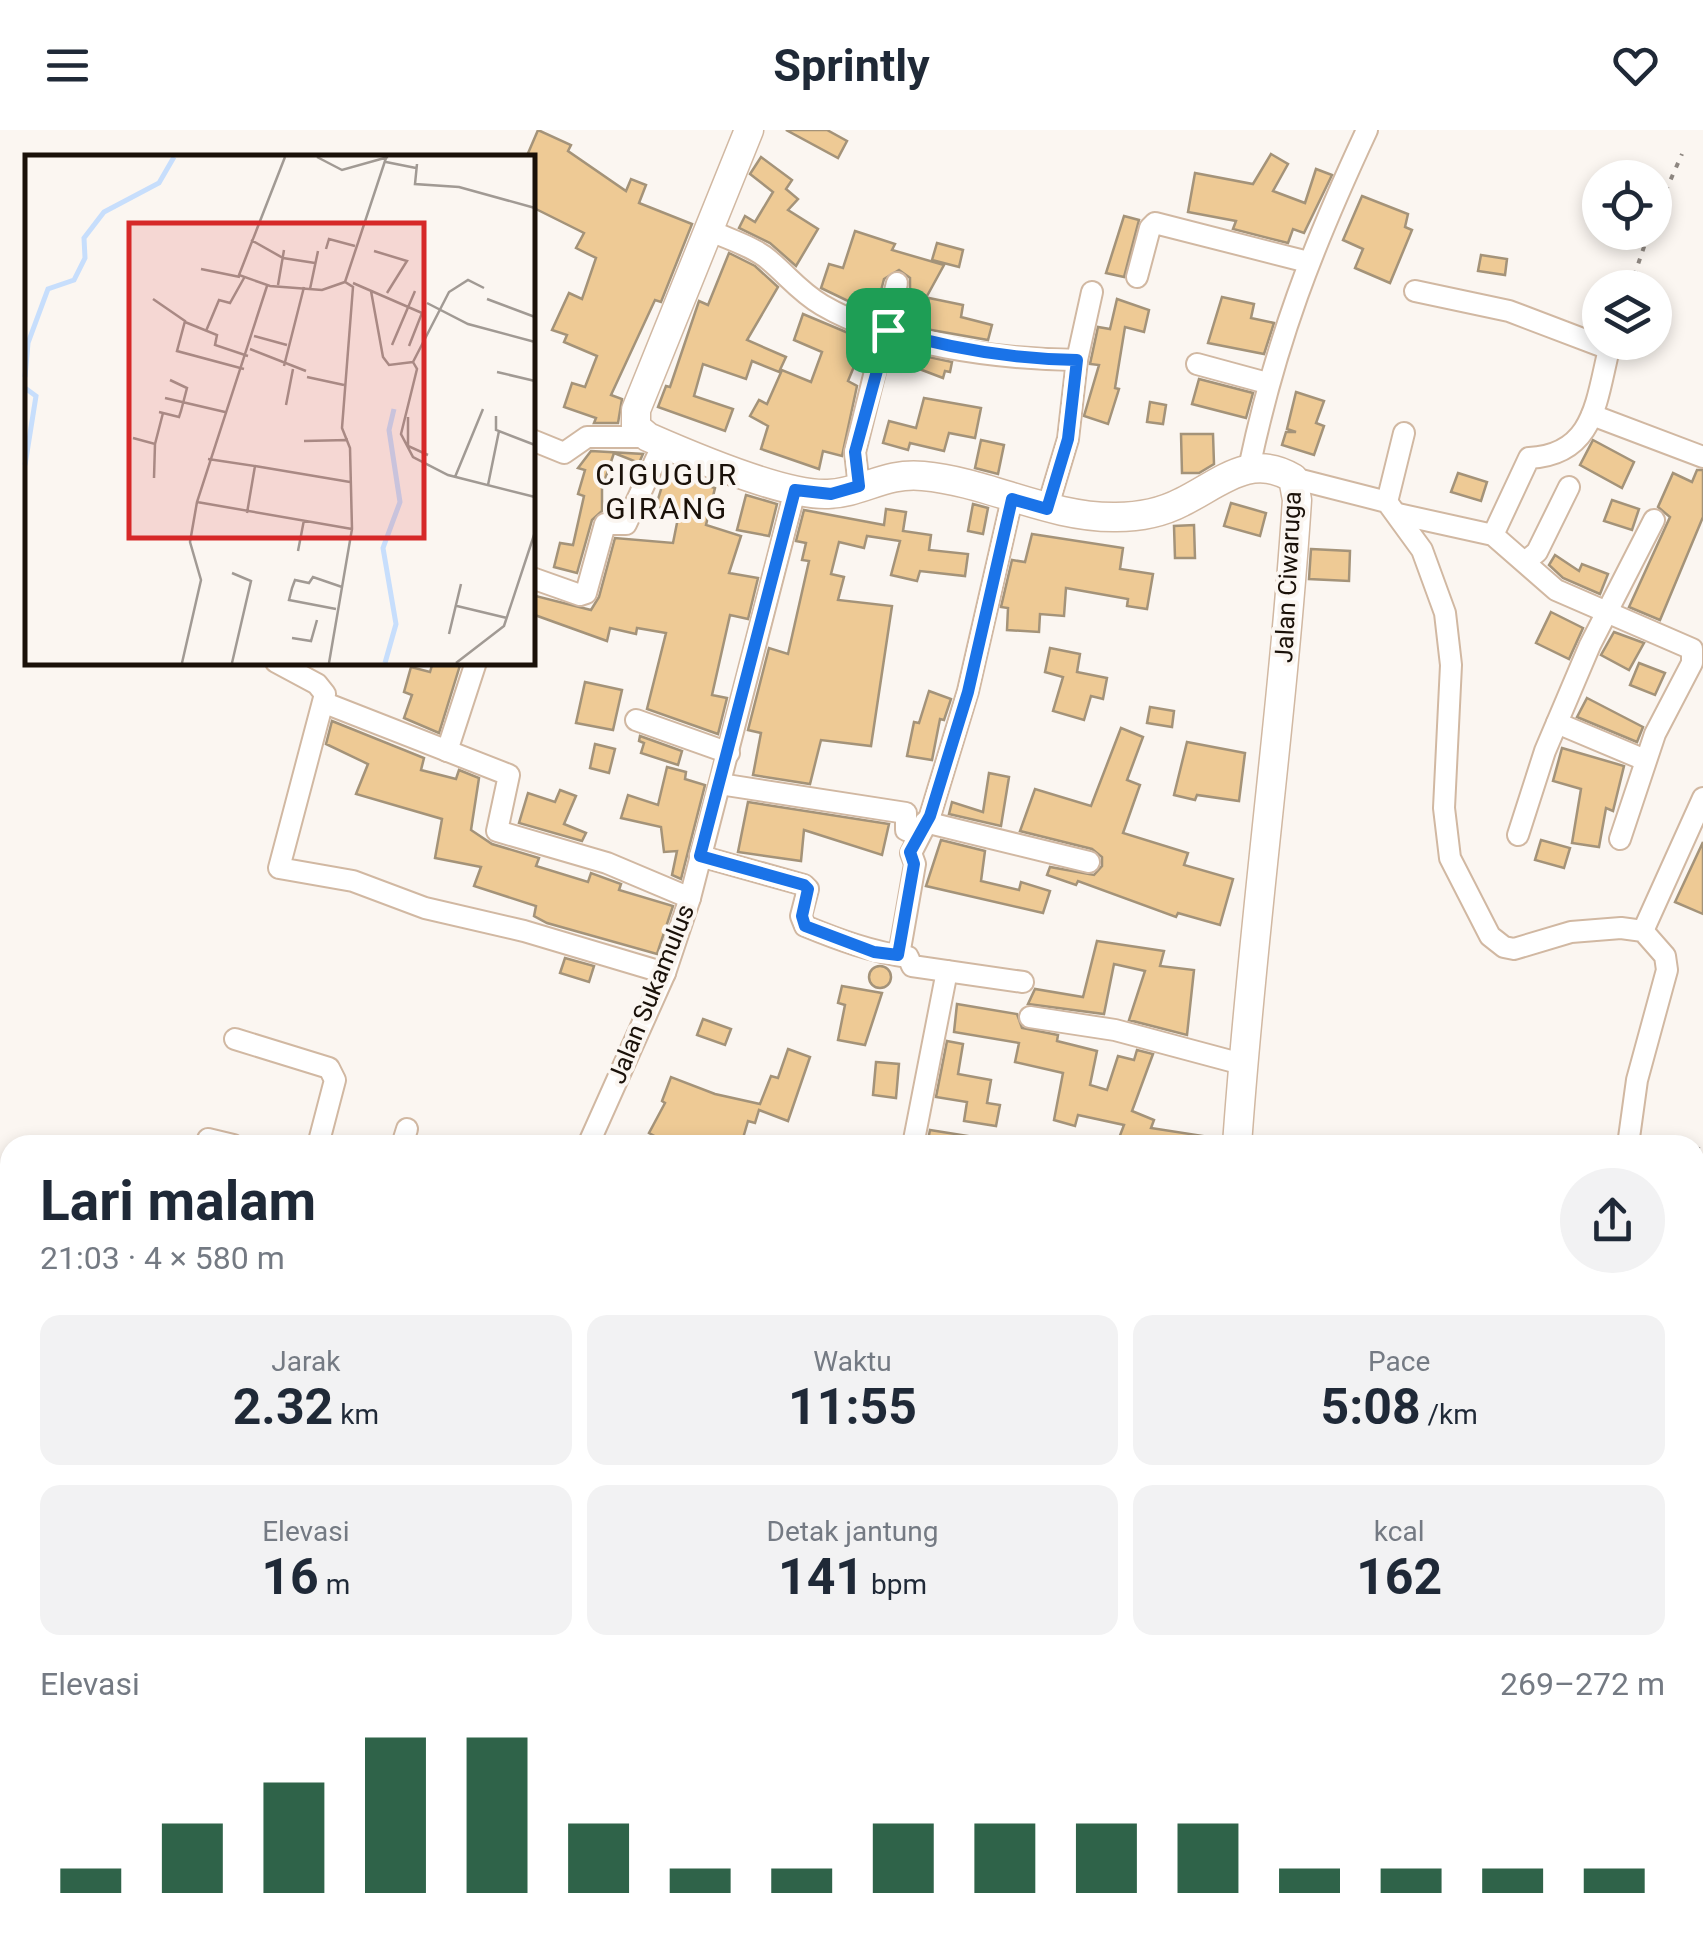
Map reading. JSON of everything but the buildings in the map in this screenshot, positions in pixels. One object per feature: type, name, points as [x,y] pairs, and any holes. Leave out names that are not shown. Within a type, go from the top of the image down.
[{"type":"street","points":[[655,440],[636,426],[636,410],[749,130]]},
{"type":"street","points":[[1249,468],[1267,383],[1308,262],[1367,130]]},
{"type":"street","points":[[1138,276],[1150,228],[1155,223],[1308,262]]},
{"type":"street","points":[[707,229],[769,260],[788,282],[826,307],[888,330],[948,348],[1021,360],[1077,360]]},
{"type":"street","points":[[859,486],[855,452],[897,283]]},
{"type":"street","points":[[1414,290],[1509,311],[1610,349],[1592,415],[1565,453],[1529,458],[1522,466],[1493,535]]},
{"type":"street","points":[[1047,509],[1068,439],[1077,360],[1092,292]]},
{"type":"street","points":[[1197,364],[1267,383]]},
{"type":"street","points":[[1592,415],[1703,457]]},
{"type":"street","points":[[1404,434],[1392,508],[1422,550],[1445,613],[1451,665],[1444,808],[1450,858],[1469,902],[1490,936],[1504,948],[1598,928],[1643,931],[1660,944],[1668,970],[1637,1080],[1629,1135]]},
{"type":"street","points":[[535,441],[564,453],[586,437],[655,440]]},
{"type":"street","points":[[535,579],[580,595],[586,592],[604,524],[626,524],[655,440]]},
{"type":"street","name":"Jalan Ciwaruga","points":[[655,440],[795,490],[831,494],[898,475],[927,476],[1047,509],[1113,517],[1152,514],[1234,471],[1272,469],[1292,478],[1297,500],[1288,639],[1238,1135]]},
{"type":"street","points":[[1292,478],[1493,535],[1556,590],[1677,640],[1694,652],[1645,760],[1620,839]]},
{"type":"street","points":[[1526,561],[1538,552],[1569,487]]},
{"type":"street","name":"Jalan Sukamulus","points":[[592,1135],[664,973],[690,898],[795,490]]},
{"type":"street","points":[[898,955],[914,864],[910,852],[968,692],[1012,499]]},
{"type":"street","points":[[1518,834],[1557,723],[1590,646],[1654,520]]},
{"type":"street","points":[[282,665],[317,684],[324,694],[324,704],[279,868],[353,881],[425,908],[524,931],[664,973]]},
{"type":"street","points":[[448,752],[475,665]]},
{"type":"street","points":[[324,704],[509,774],[497,831],[607,862],[690,898]]},
{"type":"street","points":[[636,720],[729,753]]},
{"type":"street","points":[[1557,723],[1645,760]]},
{"type":"street","points":[[720,784],[906,813],[906,830],[921,828],[1089,862]]},
{"type":"street","points":[[1643,931],[1703,798]]},
{"type":"street","points":[[700,856],[804,885],[808,889],[802,916],[805,926],[874,952],[908,956],[912,966],[1024,982]]},
{"type":"street","points":[[915,1135],[947,971]]},
{"type":"street","points":[[1030,1017],[1115,1030],[1242,1064]]},
{"type":"street","points":[[235,1039],[329,1068],[335,1080],[321,1135]]},
{"type":"path","points":[[1672,177],[1682,154]]},
{"type":"district","name":"CIGUGUR GIRANG","points":[[667,491]]},
{"type":"route","points":[[888,330],[948,348],[1021,360],[1077,360],[1068,439],[1047,509],[1012,499],[968,692],[930,816],[910,852],[914,864],[898,955],[874,952],[805,926],[802,916],[808,889],[804,885],[700,856],[795,490],[831,494],[859,486],[854,472],[855,452],[874,370],[888,330]]}]
